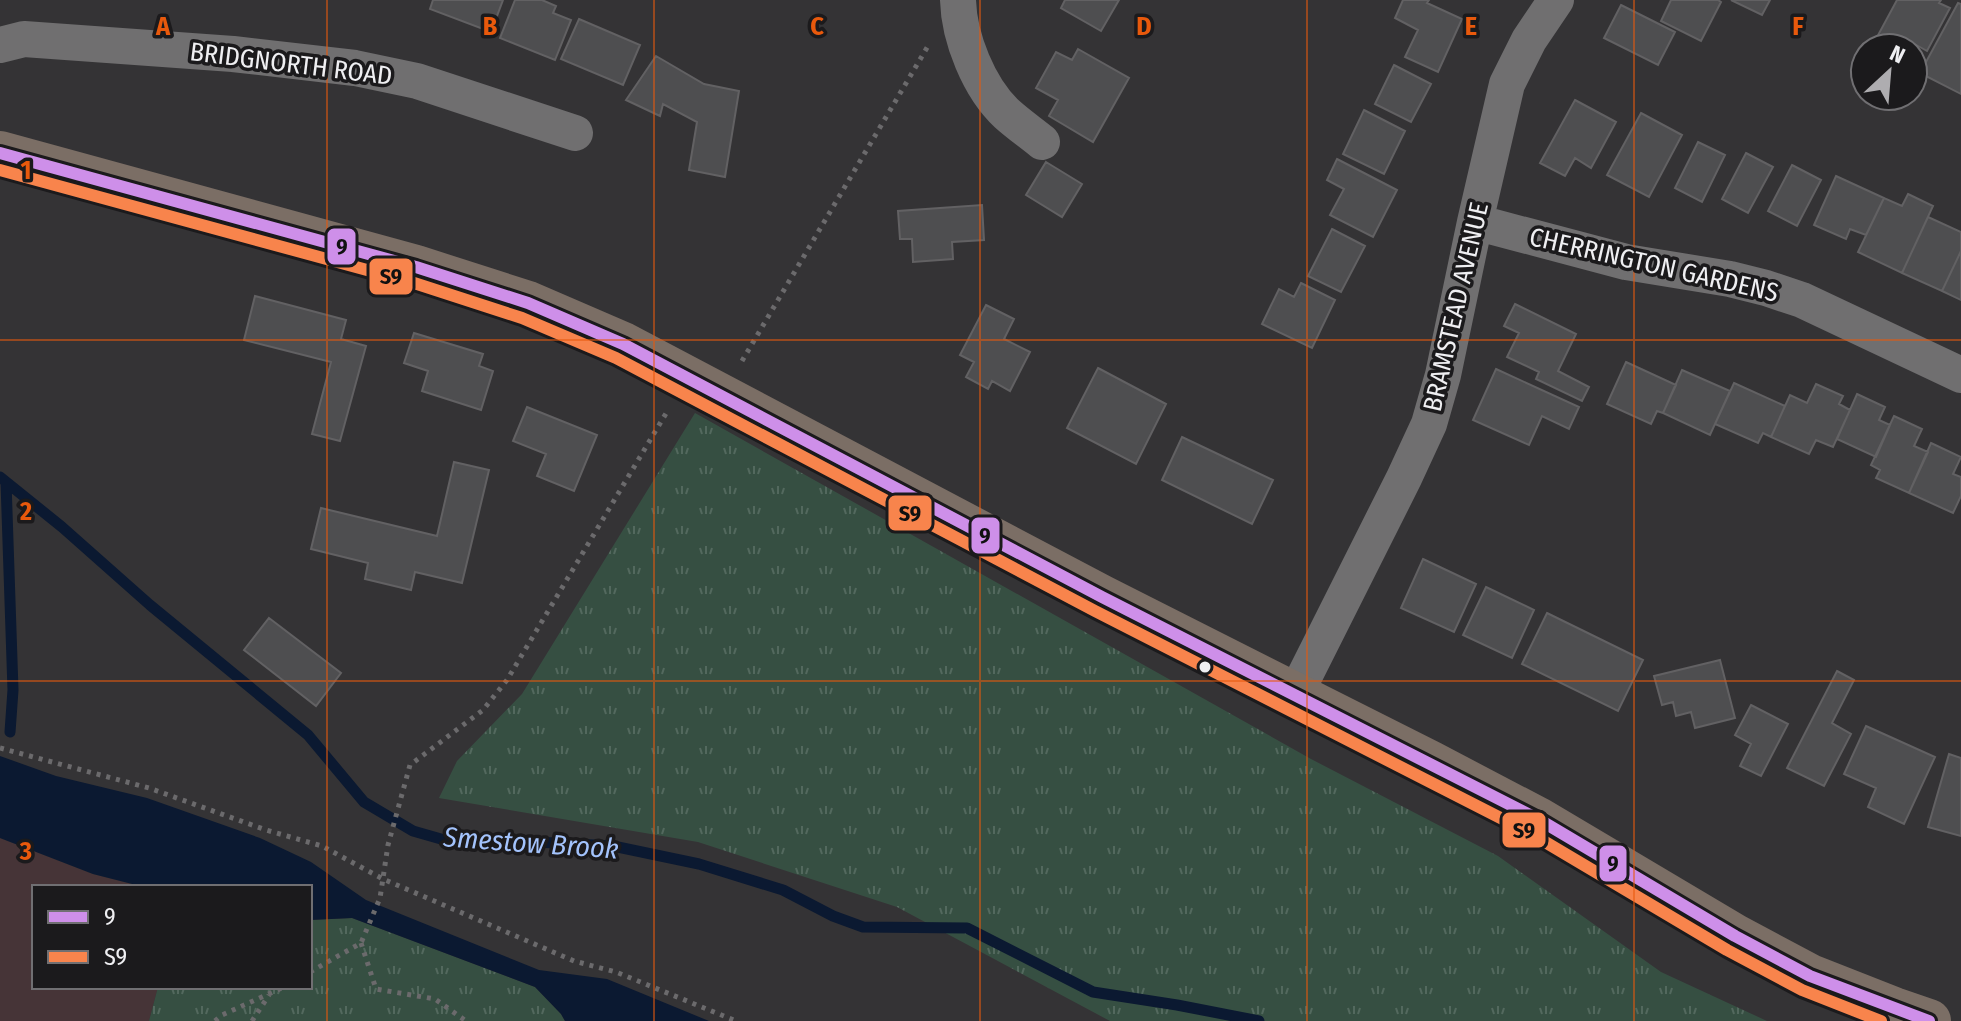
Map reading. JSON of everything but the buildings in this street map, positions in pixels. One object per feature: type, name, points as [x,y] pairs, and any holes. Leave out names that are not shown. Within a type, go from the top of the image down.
[{"type":"highway","points":[[0,153],[416,267],[528,303],[623,344],[1088,589],[1538,819],[1723,929],[1810,976],[1929,1021]]},
{"type":"street","points":[[958,0],[975,71],[1005,112],[1042,142]]},
{"type":"street","name":"BRAMSTEAD AVENUE","points":[[1295,695],[1429,424],[1443,375],[1507,84],[1529,40],[1556,0]]},
{"type":"street","name":"BRIDGNORTH ROAD","points":[[0,45],[24,39],[233,54],[355,68],[417,81],[575,133]]},
{"type":"street","name":"CHERRINGTON GARDENS","points":[[1475,222],[1626,262],[1766,288],[1802,300],[1961,375]]},
{"type":"path","points":[[312,971],[361,943],[380,898],[388,845],[410,765],[483,710],[507,680],[647,442],[705,387],[931,41]]},
{"type":"path","points":[[0,748],[149,788],[266,830],[322,846],[574,961],[616,972],[736,1021]]},
{"type":"path","points":[[361,943],[376,989],[435,999],[466,1021]]},
{"type":"path","points":[[215,1021],[280,989]]},
{"type":"path","points":[[252,1021],[270,995]]},
{"type":"shaded area","points":[[0,838],[93,874],[136,885],[32,885],[32,989],[157,989],[149,1021],[0,1021]]},
{"type":"green space","points":[[695,413],[1311,759],[1498,856],[1661,972],[1767,1021],[1110,1021],[897,907],[698,842],[439,798],[457,761],[522,694]]},
{"type":"green space","points":[[352,918],[535,987],[565,1021],[149,1021],[157,989],[312,989],[312,920]]},
{"type":"water","points":[[0,756],[56,776],[147,798],[260,838],[311,862],[366,900],[539,970],[607,979],[709,1021],[565,1021],[535,987],[352,918],[312,920],[312,885],[136,885],[93,874],[0,838]]},
{"type":"waterway","name":"Smestow Brook","points":[[0,477],[308,735],[364,802],[413,831],[455,843],[536,842],[613,846],[699,864],[783,890],[833,916],[863,927],[967,928],[1093,992],[1259,1021]]},
{"type":"waterway","points":[[6,482],[13,690],[10,732]]},
{"type":"transit line","name":"9","points":[[0,153],[416,267],[528,303],[623,344],[1102,597],[1538,819],[1735,936],[1810,976],[1929,1021]]},
{"type":"transit line","name":"S9","points":[[0,170],[411,282],[522,318],[616,358],[1095,611],[1530,833],[1727,950],[1802,990],[1881,1021]]}]
